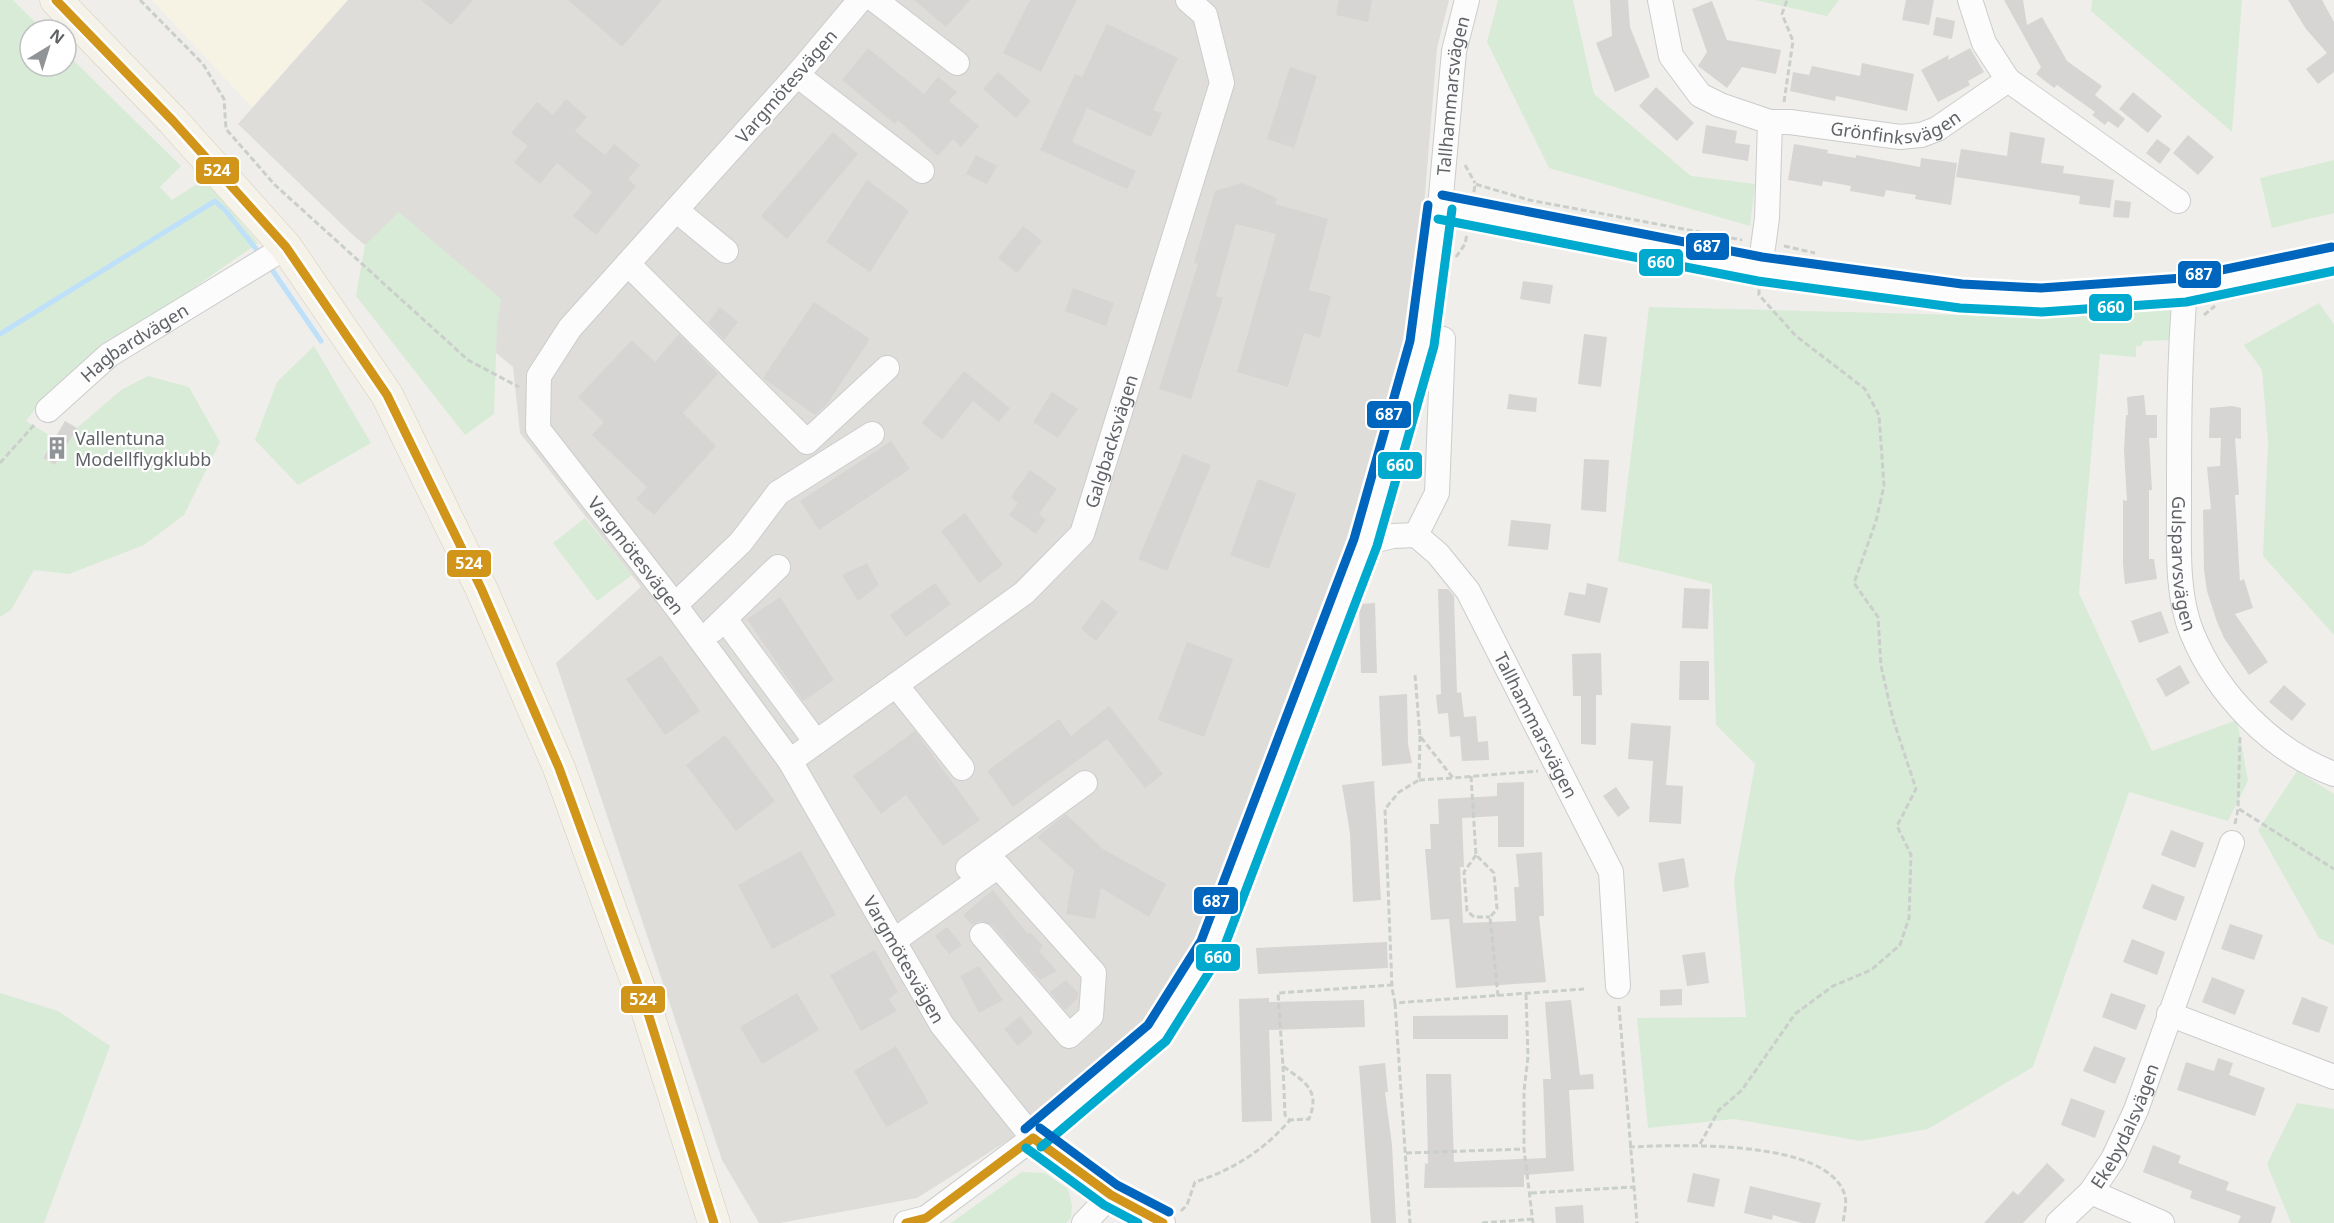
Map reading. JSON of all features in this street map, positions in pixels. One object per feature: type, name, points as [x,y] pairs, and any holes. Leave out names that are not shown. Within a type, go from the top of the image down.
[{"type":"main road","points":[[56,0],[173,121],[286,247],[387,395],[481,588],[559,768],[646,1007],[714,1223]]},
{"type":"street","name":"Vargmötesvägen","points":[[860,0],[797,75],[570,328],[539,376],[538,429],[675,605],[790,761],[942,1025],[1033,1138],[1111,1195],[1169,1220]]},
{"type":"street","points":[[875,0],[957,63]]},
{"type":"street","name":"Galgbacksvägen","points":[[790,761],[1024,593],[1082,534],[1222,83],[1205,15],[1188,0]]},
{"type":"street","name":"Tallhammarsvägen","points":[[906,1223],[926,1218],[1033,1138],[1157,1033],[1212,946],[1365,543],[1422,343],[1440,207],[1454,51],[1467,0]]},
{"type":"street","name":"Grönfinksvägen","points":[[1660,0],[1671,56],[1700,95],[1720,105],[1775,122],[1900,137],[1921,135],[1937,129],[2007,80]]},
{"type":"street","points":[[1970,0],[1984,43],[2007,80],[2166,197]]},
{"type":"street","points":[[797,75],[922,171]]},
{"type":"street","points":[[1760,269],[1775,122]]},
{"type":"street","points":[[1440,207],[1760,269],[1961,297],[2041,300],[2185,290],[2334,259]]},
{"type":"street","points":[[676,210],[726,252]]},
{"type":"street","name":"Hagbardvägen","points":[[48,410],[109,356],[286,247]]},
{"type":"street","points":[[628,264],[807,442],[887,368]]},
{"type":"street","name":"Gulsparvsvägen","points":[[2185,290],[2179,459],[2180,574],[2192,633],[2211,667],[2241,709],[2288,750],[2334,774]]},
{"type":"street","points":[[1365,543],[1393,536],[1416,535],[1437,493],[1443,339]]},
{"type":"street","points":[[675,605],[741,542],[778,493],[872,434]]},
{"type":"street","name":"Tallhammarsvägen","points":[[1416,535],[1438,554],[1468,591],[1611,872],[1618,986]]},
{"type":"street","points":[[702,641],[778,567]]},
{"type":"street","points":[[724,619],[816,742]]},
{"type":"street","points":[[896,686],[962,768]]},
{"type":"street","points":[[891,933],[1085,783]]},
{"type":"street","name":"Ekebydalsvägen","points":[[2058,1223],[2091,1192],[2113,1159],[2136,1110],[2232,843]]},
{"type":"street","points":[[891,933],[998,866],[1094,974],[1091,1016],[1069,1036],[982,935]]},
{"type":"street","points":[[2169,1014],[2334,1077]]},
{"type":"street","points":[[2091,1192],[2162,1223]]},
{"type":"street","points":[[1084,1223],[1111,1195]]},
{"type":"path","points":[[140,0],[203,64],[224,99],[226,129],[275,185],[468,360],[538,397]]},
{"type":"path","points":[[1775,122],[1793,41],[1782,14],[1788,0]]},
{"type":"path","points":[[1454,260],[1465,244],[1475,184],[1529,200],[1738,240],[1764,241],[1826,256]]},
{"type":"path","points":[[1700,1144],[1719,1110],[1742,1090],[1796,1014],[1833,986],[1871,970],[1900,945],[1909,918],[1911,855],[1897,826],[1916,789],[1893,719],[1881,666],[1878,617],[1854,583],[1876,521],[1884,486],[1879,415],[1865,389],[1796,336],[1759,295],[1760,269]]},
{"type":"path","points":[[0,463],[48,410]]},
{"type":"path","points":[[1415,675],[1420,736],[1419,780]]},
{"type":"path","points":[[2232,843],[2238,809],[2241,709]]},
{"type":"path","points":[[1420,736],[1453,778]]},
{"type":"path","points":[[1410,1223],[1392,985],[1385,809],[1399,792],[1419,780],[1559,769]]},
{"type":"path","points":[[1471,776],[1476,855],[1464,872],[1467,911],[1474,917],[1490,917]]},
{"type":"path","points":[[2238,809],[2334,869]]},
{"type":"path","points":[[1476,855],[1494,873],[1497,909],[1490,917],[1498,996]]},
{"type":"path","points":[[1290,1120],[1285,1115],[1278,993],[1392,985]]},
{"type":"path","points":[[1618,986],[1636,1223]]},
{"type":"path","points":[[1395,1003],[1584,989]]},
{"type":"path","points":[[1482,1223],[1533,1221],[1524,1149],[1524,1091],[1528,1057],[1527,994]]},
{"type":"path","points":[[1169,1220],[1187,1205],[1195,1182],[1222,1173],[1252,1156],[1290,1120],[1309,1119],[1315,1104],[1309,1085],[1282,1066]]},
{"type":"path","points":[[1629,1147],[1700,1144],[1798,1158],[1832,1174],[1846,1196],[1843,1223]]},
{"type":"path","points":[[1406,1153],[1524,1149]]},
{"type":"path","points":[[1531,1193],[1633,1186]]},
{"type":"shaded area","points":[[152,0],[348,0],[252,107]]},
{"type":"shaded area","points":[[348,0],[1449,0],[1437,48],[1413,340],[1349,537],[1197,939],[1143,1022],[1036,1123],[917,1198],[780,1223],[759,1223],[722,1160],[556,663],[641,587],[520,433],[513,367],[354,236],[238,124]]},
{"type":"green space","points":[[0,0],[13,0],[31,18],[18,18],[18,78],[78,78],[78,65],[181,166],[160,187],[172,200],[205,179],[258,243],[173,302],[41,401],[26,421],[54,438],[43,458],[55,465],[77,428],[121,390],[148,376],[189,387],[220,442],[184,515],[144,545],[69,574],[34,570],[11,610],[0,617]]},
{"type":"green space","points":[[1498,0],[1573,0],[1594,94],[1691,176],[1755,184],[1750,226],[1549,168],[1487,42]]},
{"type":"green space","points":[[1756,0],[1839,0],[1827,16]]},
{"type":"green space","points":[[2092,0],[2242,0],[2232,132],[2091,11]]},
{"type":"green space","points":[[2334,160],[2334,213],[2272,228],[2260,178]]},
{"type":"green space","points":[[399,212],[501,299],[497,324],[494,414],[465,435],[356,296],[365,245]]},
{"type":"green space","points":[[2319,303],[2334,324],[2334,635],[2263,556],[2268,442],[2262,370],[2244,345]]},
{"type":"green space","points":[[1649,307],[1961,315],[2169,310],[2177,319],[2170,340],[2143,341],[2141,346],[2136,346],[2136,357],[2100,354],[2079,593],[2152,751],[2237,720],[2248,781],[2228,821],[2129,792],[2033,1067],[1928,1129],[1861,1141],[1734,1119],[1648,1128],[1637,1018],[1746,1017],[1734,881],[1755,764],[1716,725],[1712,584],[1618,561]]},
{"type":"green space","points":[[314,346],[371,443],[298,485],[255,440],[277,382]]},
{"type":"green space","points":[[585,518],[632,575],[597,601],[553,543]]},
{"type":"green space","points":[[2297,771],[2334,794],[2334,945],[2319,938],[2258,830]]},
{"type":"green space","points":[[0,993],[58,1011],[110,1046],[44,1223],[0,1223]]},
{"type":"green space","points":[[2297,1103],[2334,1109],[2334,1223],[2291,1223],[2267,1164]]},
{"type":"green space","points":[[1022,1172],[1045,1173],[1068,1189],[1072,1205],[1071,1218],[1066,1223],[951,1223]]},
{"type":"building","points":[[421,0],[473,0],[451,25]]},
{"type":"building","points":[[568,0],[662,0],[622,47]]},
{"type":"building","points":[[914,0],[970,0],[946,27]]},
{"type":"building","points":[[1030,0],[1077,0],[1041,72],[1003,53]]},
{"type":"building","points":[[1339,0],[1372,0],[1368,22],[1336,15]]},
{"type":"building","points":[[1610,0],[1628,0],[1630,27],[1650,77],[1615,92],[1596,43],[1612,36]]},
{"type":"building","points":[[1906,0],[1934,0],[1929,25],[1902,20]]},
{"type":"building","points":[[2004,0],[2023,0],[2027,25],[2042,17],[2067,61],[2102,86],[2095,95],[2125,119],[2118,128],[2108,121],[2105,125],[2092,115],[2095,112],[2057,85],[2054,88],[2036,74],[2041,67]]},
{"type":"building","points":[[2288,0],[2322,0],[2334,22],[2334,72],[2318,84],[2306,69],[2327,53],[2306,29]]},
{"type":"building","points":[[1712,1],[1727,40],[1781,50],[1776,74],[1742,67],[1727,88],[1698,66],[1707,52],[1692,9]]},
{"type":"building","points":[[1936,17],[1955,21],[1952,39],[1933,35]]},
{"type":"building","points":[[1107,24],[1178,58],[1153,110],[1162,113],[1151,137],[1087,108],[1072,142],[1136,171],[1127,189],[1040,150],[1075,74],[1082,77]]},
{"type":"building","points":[[868,48],[924,94],[938,77],[957,92],[949,101],[979,126],[961,147],[953,139],[938,156],[898,120],[895,124],[842,80]]},
{"type":"building","points":[[1970,48],[1984,72],[1968,81],[1970,85],[1938,102],[1921,70],[1949,55],[1948,60]]},
{"type":"building","points":[[1862,63],[1914,74],[1907,111],[1836,96],[1835,101],[1790,91],[1793,72],[1809,75],[1812,66],[1860,76]]},
{"type":"building","points":[[1290,67],[1317,76],[1294,148],[1267,139]]},
{"type":"building","points":[[998,72],[1031,101],[1016,118],[983,89]]},
{"type":"building","points":[[1656,87],[1694,123],[1677,141],[1639,106]]},
{"type":"building","points":[[2133,92],[2162,116],[2148,133],[2119,109]]},
{"type":"building","points":[[566,99],[587,117],[575,131],[605,155],[614,144],[640,165],[628,179],[636,186],[596,235],[573,216],[592,192],[557,163],[540,184],[514,162],[528,146],[511,133],[537,102],[553,115]]},
{"type":"building","points":[[1706,125],[1737,131],[1735,143],[1750,145],[1748,161],[1702,153]]},
{"type":"building","points":[[833,132],[858,154],[787,239],[761,216]]},
{"type":"building","points":[[2010,132],[2045,138],[2041,163],[2064,166],[2063,173],[2114,180],[2110,208],[2079,204],[2080,196],[1956,177],[1961,149],[2007,156]]},
{"type":"building","points":[[2188,135],[2214,157],[2198,175],[2173,153]]},
{"type":"building","points":[[2157,139],[2171,149],[2160,164],[2146,153]]},
{"type":"building","points":[[1794,144],[1828,150],[1827,153],[1856,158],[1856,155],[1920,167],[1921,158],[1957,163],[1951,205],[1915,199],[1916,195],[1886,190],[1884,197],[1850,191],[1851,186],[1823,181],[1822,186],[1788,180]]},
{"type":"building","points":[[976,155],[997,166],[987,184],[966,174]]},
{"type":"building","points":[[867,180],[909,211],[870,272],[826,242]]},
{"type":"building","points":[[1242,183],[1277,198],[1275,204],[1328,219],[1309,290],[1331,296],[1320,338],[1304,333],[1288,387],[1237,372],[1276,234],[1236,224],[1216,296],[1223,298],[1191,399],[1159,389],[1198,264],[1194,263],[1215,191]]},
{"type":"building","points":[[2115,200],[2131,202],[2129,218],[2113,217]]},
{"type":"building","points":[[1023,226],[1042,241],[1017,273],[998,258]]},
{"type":"building","points":[[1523,281],[1553,285],[1550,304],[1520,299]]},
{"type":"building","points":[[1073,288],[1114,303],[1106,326],[1065,311]]},
{"type":"building","points":[[814,302],[870,339],[828,403],[815,415],[763,378]]},
{"type":"building","points":[[720,307],[738,322],[724,340],[708,323]]},
{"type":"building","points":[[679,334],[718,374],[683,413],[716,446],[654,515],[636,499],[647,487],[592,435],[604,422],[578,397],[632,340],[655,362]]},
{"type":"building","points":[[1584,334],[1607,337],[1601,387],[1578,384]]},
{"type":"building","points":[[964,371],[1010,408],[999,422],[973,401],[942,440],[922,423]]},
{"type":"building","points":[[1052,392],[1078,409],[1058,438],[1033,422]]},
{"type":"building","points":[[1509,394],[1537,398],[1536,412],[1507,409]]},
{"type":"building","points":[[2144,395],[2146,415],[2157,415],[2157,438],[2149,438],[2152,490],[2149,490],[2149,559],[2154,559],[2157,579],[2125,584],[2123,500],[2127,501],[2124,450],[2126,415],[2128,415],[2127,397]]},
{"type":"building","points":[[2232,406],[2241,408],[2241,439],[2235,438],[2239,495],[2235,495],[2240,581],[2244,579],[2253,608],[2235,614],[2268,662],[2249,675],[2224,638],[2217,622],[2207,591],[2204,570],[2203,510],[2211,509],[2207,467],[2220,466],[2221,438],[2209,438],[2210,408]]},
{"type":"building","name":"Vallentuna Modellflygklubb","points":[[65,421],[77,428],[55,465],[43,458]]},
{"type":"building","points":[[891,441],[910,469],[819,530],[800,501]]},
{"type":"building","points":[[1183,454],[1211,465],[1167,571],[1138,559]]},
{"type":"building","points":[[1584,459],[1609,460],[1606,512],[1581,510]]},
{"type":"building","points":[[1030,470],[1057,489],[1039,514],[1046,520],[1036,534],[1009,515],[1018,503],[1011,497]]},
{"type":"building","points":[[1258,479],[1296,494],[1269,569],[1230,555]]},
{"type":"building","points":[[965,513],[1003,565],[979,583],[941,531]]},
{"type":"building","points":[[1511,520],[1551,524],[1548,550],[1508,546]]},
{"type":"building","points":[[867,563],[879,585],[858,601],[842,575]]},
{"type":"building","points":[[935,583],[951,604],[906,637],[890,615]]},
{"type":"building","points":[[1587,583],[1608,588],[1600,623],[1564,615],[1569,592],[1585,595]]},
{"type":"building","points":[[1684,588],[1710,589],[1708,629],[1682,628]]},
{"type":"building","points":[[1438,589],[1448,589],[1454,596],[1457,693],[1461,692],[1464,717],[1476,716],[1478,742],[1488,741],[1489,760],[1462,761],[1460,736],[1450,737],[1448,713],[1438,714],[1436,695],[1441,694]]},
{"type":"building","points":[[780,597],[834,680],[803,701],[747,619]]},
{"type":"building","points":[[1102,600],[1118,612],[1096,641],[1081,629]]},
{"type":"building","points":[[1375,603],[1377,673],[1361,673],[1359,604]]},
{"type":"building","points":[[2161,611],[2169,633],[2139,643],[2131,621]]},
{"type":"building","points":[[1187,642],[1233,659],[1204,737],[1158,720]]},
{"type":"building","points":[[1601,653],[1602,695],[1596,695],[1596,745],[1581,744],[1581,696],[1573,696],[1572,654]]},
{"type":"building","points":[[661,655],[700,711],[665,735],[626,679]]},
{"type":"building","points":[[1680,661],[1709,661],[1709,700],[1679,700]]},
{"type":"building","points":[[2180,665],[2190,683],[2166,697],[2156,679]]},
{"type":"building","points":[[2284,685],[2306,704],[2292,721],[2269,702]]},
{"type":"building","points":[[1407,694],[1408,744],[1412,763],[1382,766],[1379,696]]},
{"type":"building","points":[[1109,706],[1163,774],[1145,788],[1107,739],[1013,807],[987,771],[1059,719],[1071,736]]},
{"type":"building","points":[[1631,723],[1671,726],[1666,785],[1683,786],[1681,824],[1649,822],[1653,761],[1628,759]]},
{"type":"building","points":[[915,731],[980,820],[943,846],[906,795],[881,814],[853,776]]},
{"type":"building","points":[[725,735],[775,801],[736,831],[686,765]]},
{"type":"building","points":[[1374,781],[1381,900],[1353,902],[1350,833],[1342,785]]},
{"type":"building","points":[[1524,782],[1524,847],[1498,847],[1498,816],[1462,818],[1464,867],[1460,867],[1463,923],[1516,921],[1514,887],[1519,887],[1516,854],[1542,852],[1544,916],[1539,916],[1546,982],[1456,988],[1449,919],[1431,920],[1425,849],[1431,849],[1430,824],[1439,824],[1438,799],[1497,796],[1497,783]]},
{"type":"building","points":[[1616,787],[1630,808],[1618,817],[1603,796]]},
{"type":"building","points":[[1066,814],[1103,849],[1166,884],[1149,917],[1101,888],[1095,919],[1066,914],[1074,870],[1037,837]]},
{"type":"building","points":[[2171,830],[2204,843],[2195,868],[2161,855]]},
{"type":"building","points":[[801,851],[836,915],[772,949],[738,885]]},
{"type":"building","points":[[1684,858],[1689,887],[1663,892],[1658,863]]},
{"type":"building","points":[[2152,884],[2185,897],[2176,921],[2142,908]]},
{"type":"building","points":[[993,890],[1028,934],[1030,932],[1043,946],[1039,951],[1057,971],[1040,980],[992,925],[980,921],[972,925],[963,915]]},
{"type":"building","points":[[2230,924],[2263,935],[2254,960],[2221,949]]},
{"type":"building","points":[[947,927],[962,945],[949,954],[935,936]]},
{"type":"building","points":[[2132,939],[2165,952],[2157,975],[2123,962]]},
{"type":"building","points":[[1387,942],[1388,968],[1258,974],[1256,948]]},
{"type":"building","points":[[875,950],[898,992],[889,999],[897,1011],[861,1031],[830,975]]},
{"type":"building","points":[[1705,952],[1709,983],[1687,986],[1682,955]]},
{"type":"building","points":[[979,966],[1003,1000],[979,1013],[960,976]]},
{"type":"building","points":[[2212,977],[2245,990],[2235,1015],[2202,1002]]},
{"type":"building","points":[[1066,980],[1078,993],[1078,998],[1065,1010],[1050,992]]},
{"type":"building","points":[[1682,989],[1682,1005],[1660,1006],[1660,990]]},
{"type":"building","points":[[797,993],[819,1030],[762,1064],[740,1027]]},
{"type":"building","points":[[2111,993],[2146,1005],[2136,1030],[2102,1017]]},
{"type":"building","points":[[2302,997],[2328,1007],[2319,1033],[2292,1024]]},
{"type":"building","points":[[1269,998],[1269,1002],[1364,1000],[1365,1027],[1269,1030],[1272,1121],[1242,1122],[1239,999]]},
{"type":"building","points":[[1571,1000],[1580,1075],[1593,1074],[1594,1089],[1569,1090],[1574,1171],[1524,1175],[1524,1187],[1424,1188],[1425,1163],[1428,1164],[1426,1074],[1451,1074],[1454,1162],[1546,1158],[1543,1079],[1551,1079],[1545,1002]]},
{"type":"building","points":[[1508,1015],[1508,1039],[1413,1039],[1413,1016]]},
{"type":"building","points":[[1020,1016],[1033,1033],[1018,1046],[1004,1029]]},
{"type":"building","points":[[896,1046],[929,1103],[886,1127],[854,1071]]},
{"type":"building","points":[[2094,1046],[2126,1058],[2115,1084],[2083,1071]]},
{"type":"building","points":[[2218,1058],[2233,1063],[2229,1075],[2265,1088],[2255,1116],[2177,1090],[2186,1062],[2214,1071]]},
{"type":"building","points":[[1385,1063],[1388,1092],[1385,1092],[1392,1145],[1396,1223],[1371,1223],[1359,1066]]},
{"type":"building","points":[[2071,1098],[2105,1111],[2095,1138],[2061,1125]]},
{"type":"building","points":[[2153,1145],[2181,1156],[2178,1163],[2229,1182],[2226,1190],[2276,1207],[2271,1223],[2238,1223],[2241,1216],[2190,1198],[2192,1191],[2143,1172]]},
{"type":"building","points":[[2047,1163],[2065,1180],[2023,1223],[1984,1223],[2013,1191],[2018,1195]]},
{"type":"building","points":[[1693,1173],[1720,1179],[1714,1207],[1687,1202]]},
{"type":"building","points":[[1750,1186],[1821,1203],[1815,1223],[1802,1223],[1773,1215],[1772,1220],[1744,1213]]},
{"type":"building","points":[[1583,1205],[1584,1223],[1556,1223],[1555,1207]]},
{"type":"waterway","points":[[0,334],[215,201],[260,254]]},
{"type":"waterway","points":[[268,264],[321,341]]},
{"type":"transit line","name":"524","points":[[56,0],[173,121],[286,247],[387,395],[481,588],[559,768],[646,1007],[714,1223]]},
{"type":"transit line","name":"687","points":[[1442,195],[1762,257],[1962,284],[2041,288],[2183,278],[2332,247]]},
{"type":"transit line","name":"687","points":[[1025,1129],[1148,1025],[1201,941],[1354,539],[1410,341],[1428,205]]},
{"type":"transit line","name":"660","points":[[1041,1147],[1166,1041],[1223,950],[1377,546],[1434,346],[1452,209]]},
{"type":"transit line","name":"660","points":[[1438,219],[1758,281],[1960,308],[2042,312],[2186,302],[2334,271]]},
{"type":"transit line","name":"687","points":[[1040,1128],[1117,1185],[1169,1212]]},
{"type":"transit line","name":"524","points":[[1033,1138],[1111,1195],[1163,1223]]},
{"type":"transit line","name":"524","points":[[906,1223],[926,1218],[1033,1138]]},
{"type":"transit line","name":"660","points":[[1026,1148],[1104,1205],[1138,1223]]},
{"type":"place","name":"Vallentuna Modellflygklubb","points":[[57,448]]}]
